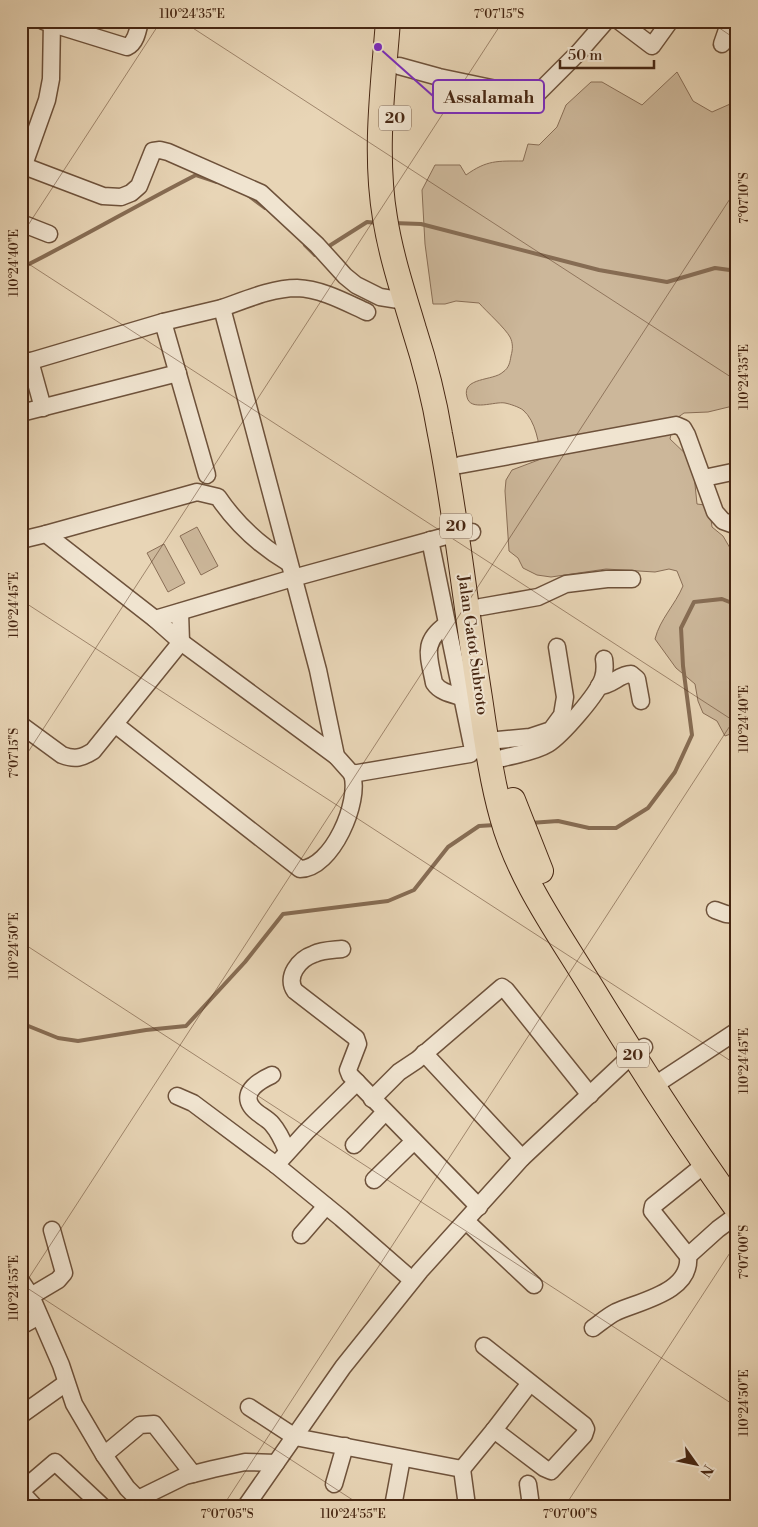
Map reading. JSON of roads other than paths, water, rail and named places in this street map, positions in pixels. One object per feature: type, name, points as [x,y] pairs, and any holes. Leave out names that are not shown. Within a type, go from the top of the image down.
[{"type":"highway","name":"Jalan Gatot Subroto","points":[[388,21],[379,156],[405,300],[434,400],[481,607],[496,746],[492,778],[541,890],[704,1164],[737,1209]]},
{"type":"highway","name":"Jalan Gatot Subroto","points":[[404,21],[393,156],[393,226],[439,360],[460,465],[464,533],[496,746]]},
{"type":"highway","name":"Jalan Gatot Subroto","points":[[638,1051],[664,1079],[737,1184]]},
{"type":"street","points":[[140,21],[138,32],[131,45],[127,47],[49,22],[51,79],[47,100],[23,170],[103,196],[121,197],[131,193],[139,186],[154,151],[168,152],[260,193],[321,250],[345,276],[369,293],[380,297],[405,300]]},
{"type":"street","points":[[399,66],[439,77],[532,96],[538,93],[572,59],[606,21]]},
{"type":"street","points":[[619,21],[652,46],[670,21]]},
{"type":"street","points":[[722,44],[730,21]]},
{"type":"street","points":[[21,223],[49,234]]},
{"type":"street","points":[[43,408],[26,362],[163,322],[222,308],[265,294],[297,288],[325,294],[367,312]]},
{"type":"street","points":[[222,308],[318,670],[336,756]]},
{"type":"street","points":[[163,322],[207,475],[218,497],[228,512],[251,536],[291,570]]},
{"type":"street","points":[[21,413],[178,373]]},
{"type":"street","points":[[460,465],[676,425],[683,428],[688,435],[715,512],[723,521],[737,526]]},
{"type":"street","points":[[704,478],[737,471]]},
{"type":"street","points":[[197,492],[207,475]]},
{"type":"street","points":[[21,540],[197,492],[218,497]]},
{"type":"street","points":[[155,620],[291,570],[464,533]]},
{"type":"street","points":[[46,534],[181,642],[336,756],[352,774],[355,783],[348,818],[321,861],[307,869],[300,869],[116,725]]},
{"type":"street","points":[[352,774],[472,753],[473,748],[430,540]]},
{"type":"street","points":[[481,607],[538,597],[566,584],[607,579],[632,579]]},
{"type":"street","points":[[21,725],[62,755],[70,758],[78,758],[93,751],[116,725],[181,642],[180,612]]},
{"type":"street","points":[[446,624],[439,629],[429,643],[428,653],[434,683],[444,691],[462,697]]},
{"type":"street","points":[[496,746],[551,730],[562,715],[565,696],[557,648]]},
{"type":"street","points":[[496,746],[539,748],[557,738],[592,698],[605,670],[604,659]]},
{"type":"street","points":[[599,686],[605,686],[622,676],[631,674],[637,679],[641,701]]},
{"type":"street","points":[[715,910],[737,915]]},
{"type":"street","points":[[342,949],[320,952],[306,959],[292,975],[291,983],[295,992],[356,1038],[358,1044],[348,1070],[356,1082],[479,1207]]},
{"type":"street","points":[[372,1099],[399,1072],[497,990],[504,988],[590,1095]]},
{"type":"street","points":[[664,1079],[737,1031]]},
{"type":"street","points":[[248,1505],[343,1367],[412,1280],[522,1158],[638,1051]]},
{"type":"street","points":[[424,1053],[522,1158]]},
{"type":"street","points":[[272,1076],[259,1081],[251,1089],[249,1100],[251,1106],[271,1123],[281,1136],[287,1151]]},
{"type":"street","points":[[276,1166],[287,1151],[356,1082]]},
{"type":"street","points":[[178,1096],[192,1103],[276,1166],[412,1280]]},
{"type":"street","points":[[354,1146],[385,1112]]},
{"type":"street","points":[[374,1180],[414,1141]]},
{"type":"street","points":[[593,1328],[614,1313],[664,1294],[676,1285],[684,1274],[689,1261],[688,1256],[652,1211],[652,1208],[704,1164]]},
{"type":"street","points":[[301,1235],[326,1206]]},
{"type":"street","points":[[688,1256],[737,1215]]},
{"type":"street","points":[[466,1221],[534,1286]]},
{"type":"street","points":[[31,1296],[58,1280],[64,1273],[52,1230]]},
{"type":"street","points":[[21,1281],[31,1296],[61,1365],[74,1404],[135,1503],[194,1474],[245,1462],[276,1463]]},
{"type":"street","points":[[21,1326],[39,1316]]},
{"type":"street","points":[[484,1346],[584,1425],[586,1429],[584,1435],[551,1471],[544,1468],[494,1430]]},
{"type":"street","points":[[21,1415],[66,1383]]},
{"type":"street","points":[[467,1506],[462,1469],[530,1383]]},
{"type":"street","points":[[249,1407],[294,1437],[462,1469]]},
{"type":"street","points":[[104,1455],[140,1425],[154,1424],[194,1474]]},
{"type":"street","points":[[334,1484],[345,1446]]},
{"type":"street","points":[[394,1501],[402,1458]]},
{"type":"street","points":[[34,1506],[21,1492],[55,1462],[102,1506]]},
{"type":"street","points":[[528,1484],[530,1506]]},
{"type":"waterway","points":[[21,268],[196,175],[217,182]]},
{"type":"waterway","points":[[249,196],[265,208]]},
{"type":"waterway","points":[[326,248],[367,222],[378,223]]},
{"type":"waterway","points":[[393,223],[421,224],[599,270],[667,282],[715,268],[737,271]]},
{"type":"waterway","points":[[305,245],[315,255],[318,254]]},
{"type":"waterway","points":[[530,823],[558,821],[589,828],[616,828],[648,808],[675,772],[692,735],[683,666],[681,628],[694,602],[722,599],[737,605]]},
{"type":"waterway","points":[[21,1023],[58,1038],[78,1041],[146,1030],[186,1026],[245,962],[283,914],[388,901],[414,890],[448,847],[479,826],[495,825]]},
{"type":"place","name":"Assalamah","points":[[378,47]]}]
